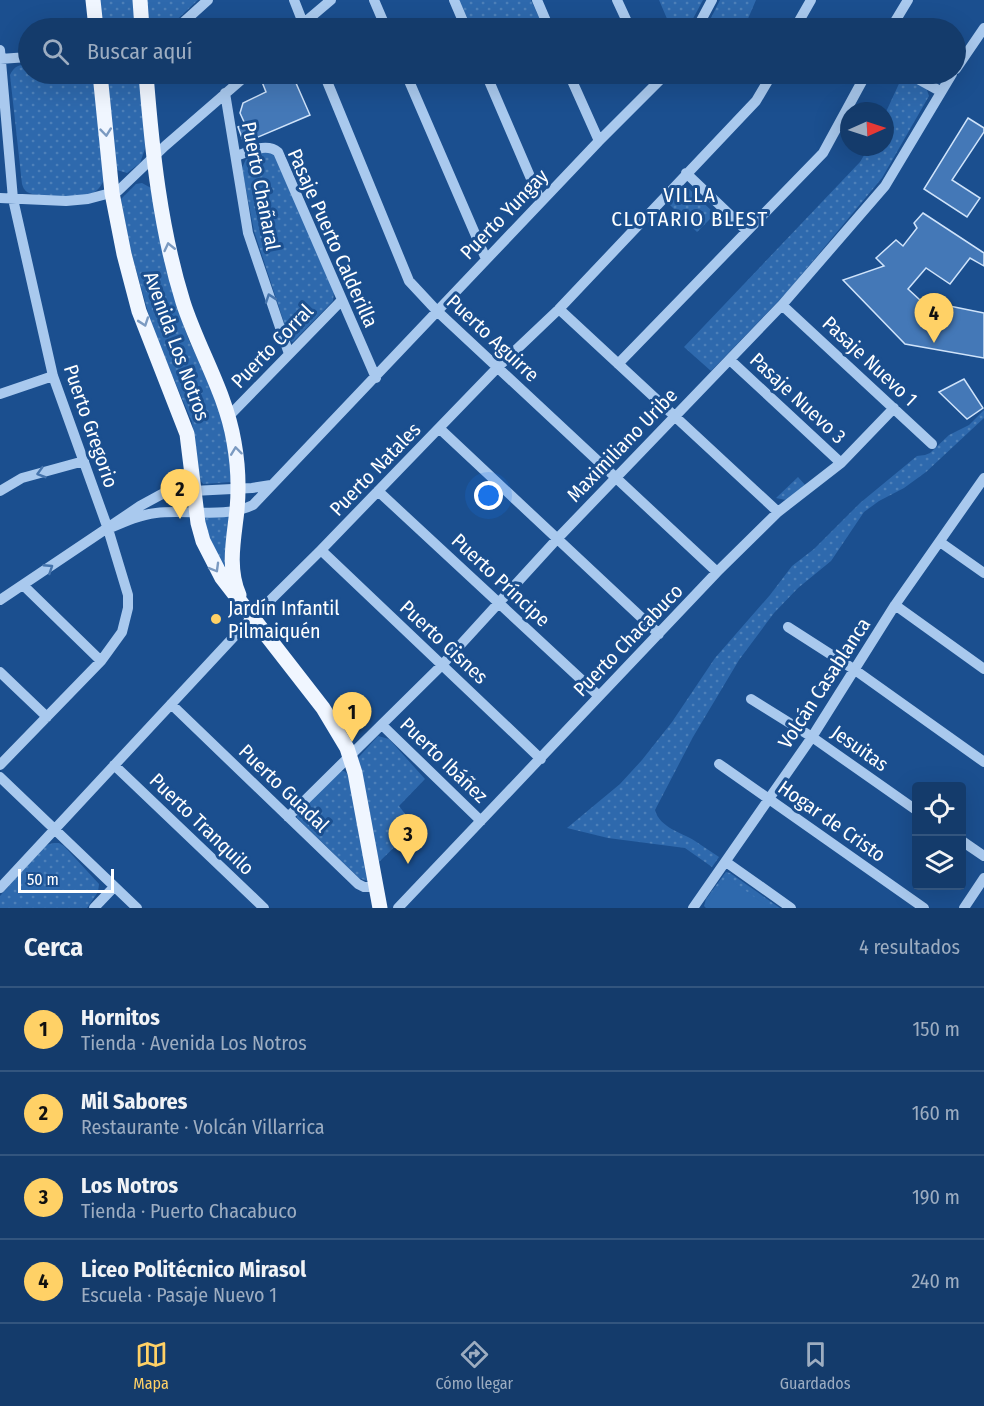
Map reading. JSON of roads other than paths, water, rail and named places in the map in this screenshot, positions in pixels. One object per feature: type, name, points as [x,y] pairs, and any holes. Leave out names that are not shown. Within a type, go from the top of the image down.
[{"type":"main road","points":[[93,0],[95,18]]},
{"type":"main road","points":[[140,0],[141,18]]},
{"type":"main road","name":"Avenida Los Notros","points":[[101,84],[112,193],[128,270],[140,310],[185,427],[203,541],[213,564],[323,708],[344,741],[357,781],[380,908]]},
{"type":"main road","name":"Avenida Los Notros","points":[[147,84],[153,158],[166,234],[177,280],[190,323],[229,416],[235,443],[238,489],[232,554],[234,580],[241,599],[253,618]]},
{"type":"street","points":[[188,18],[208,0]]},
{"type":"street","points":[[294,0],[299,18]]},
{"type":"street","points":[[312,18],[331,0]]},
{"type":"street","points":[[374,0],[382,18]]},
{"type":"street","points":[[454,0],[462,18]]},
{"type":"street","points":[[537,0],[545,18]]},
{"type":"street","points":[[617,0],[625,18]]},
{"type":"street","points":[[702,18],[712,0]]},
{"type":"street","points":[[801,18],[811,0]]},
{"type":"street","points":[[897,18],[908,0]]},
{"type":"street","points":[[966,54],[984,28]]},
{"type":"street","name":"Puerto Gregorio","points":[[0,50],[13,199],[53,376],[126,583],[128,608],[122,632],[101,661],[0,765]]},
{"type":"street","points":[[0,59],[18,58]]},
{"type":"street","points":[[0,198],[66,201],[112,193],[124,186],[236,84]]},
{"type":"street","name":"Puerto Aguirre","points":[[328,84],[409,281],[436,311],[717,572]]},
{"type":"street","points":[[410,84],[486,259]]},
{"type":"street","points":[[490,84],[541,202]]},
{"type":"street","points":[[573,84],[599,141]]},
{"type":"street","name":"Puerto Natales","points":[[0,888],[253,618],[498,367],[559,309],[756,101],[766,84]]},
{"type":"street","points":[[618,364],[823,153],[861,84]]},
{"type":"street","points":[[927,84],[940,91]]},
{"type":"street","name":"Maximiliano Uribe","points":[[288,817],[442,665],[557,539],[782,305],[885,186],[945,84]]},
{"type":"street","name":"Puerto Yungay","points":[[237,510],[253,505],[376,378],[436,311],[655,85]]},
{"type":"street","name":"Puerto Chañaral","points":[[225,93],[248,233],[289,354]]},
{"type":"street","name":"Pasaje Puerto Calderilla","points":[[236,156],[266,147],[278,152],[376,378]]},
{"type":"street","points":[[686,173],[747,231]]},
{"type":"street","name":"Puerto Corral","points":[[229,416],[341,301]]},
{"type":"street","name":"Pasaje Nuevo 1","points":[[782,305],[932,444]]},
{"type":"street","points":[[559,309],[778,512]]},
{"type":"street","name":"Pasaje Nuevo 3","points":[[730,360],[841,463]]},
{"type":"street","points":[[0,394],[53,376]]},
{"type":"street","name":"Puerto Chacabuco","points":[[398,908],[717,572],[778,512],[841,463],[894,408]]},
{"type":"street","points":[[440,428],[660,634]]},
{"type":"street","points":[[0,491],[22,478],[84,461]]},
{"type":"street","name":"Volcán Casablanca","points":[[693,908],[812,737],[896,605],[984,479]]},
{"type":"street","points":[[0,600],[140,506],[162,494],[270,485]]},
{"type":"street","name":"Puerto Príncipe","points":[[378,491],[599,696]]},
{"type":"street","points":[[108,529],[127,520],[157,513],[237,510]]},
{"type":"street","points":[[940,542],[984,573]]},
{"type":"street","name":"Puerto Cisnes","points":[[321,550],[541,759]]},
{"type":"street","points":[[23,585],[101,661]]},
{"type":"street","points":[[896,605],[984,669]]},
{"type":"street","points":[[788,627],[855,670],[984,762]]},
{"type":"street","points":[[0,672],[47,717]]},
{"type":"street","name":"Jesuitas","points":[[751,699],[812,737],[912,807]]},
{"type":"street","name":"Puerto Guadal","points":[[171,704],[358,884],[368,888],[376,887]]},
{"type":"street","name":"Puerto Ibáñez","points":[[382,725],[480,821]]},
{"type":"street","name":"Hogar de Cristo","points":[[719,764],[924,908]]},
{"type":"street","name":"Puerto Tranquilo","points":[[114,765],[264,908]]},
{"type":"street","points":[[0,777],[56,828],[137,908]]},
{"type":"street","points":[[966,844],[984,856]]},
{"type":"street","points":[[726,861],[791,908]]},
{"type":"street","points":[[964,908],[984,878]]},
{"type":"street","points":[[94,908],[114,887]]},
{"type":"place","name":"Liceo Politécnico Mirasol","points":[[934,343]]},
{"type":"place","name":"Mil Sabores","points":[[180,519]]},
{"type":"place","name":"Jardín Infantil Pilmaiquén","points":[[216,619]]},
{"type":"place","name":"Hornitos","points":[[352,742]]},
{"type":"place","name":"Los Notros","points":[[408,864]]},
{"type":"district","name":"VILLA CLOTARIO BLEST","points":[[690,207]]}]
